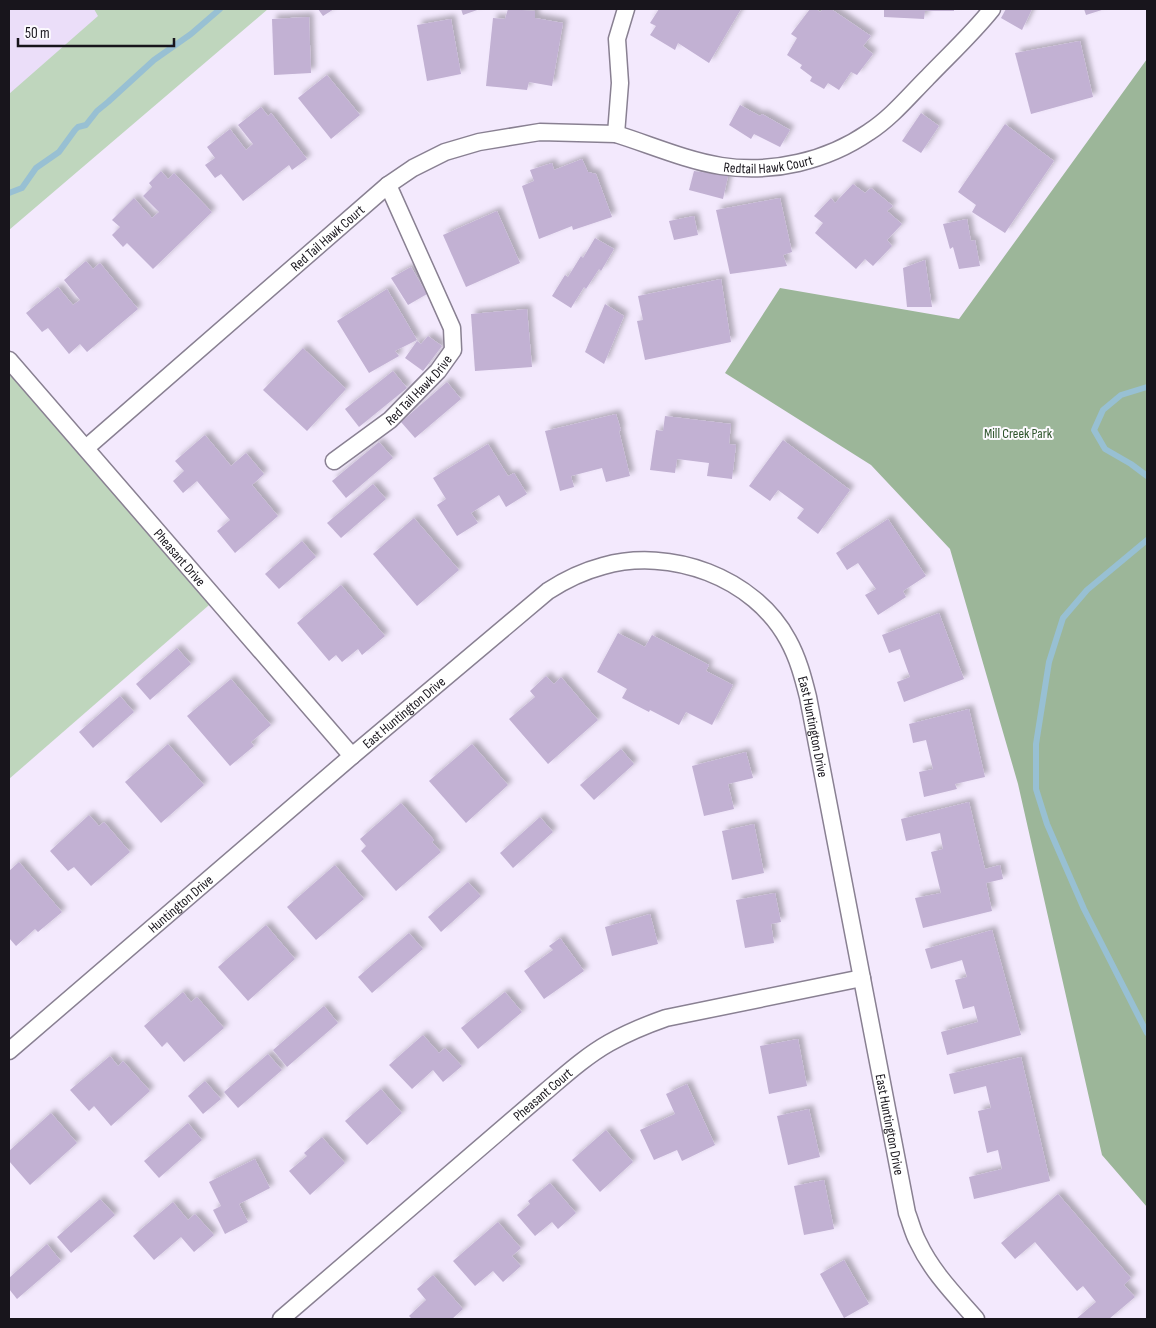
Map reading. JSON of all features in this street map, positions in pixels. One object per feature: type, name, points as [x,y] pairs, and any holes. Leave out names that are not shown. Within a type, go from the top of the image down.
[{"type":"street","points":[[616,134],[620,83],[617,39],[626,9]]},
{"type":"street","name":"Redtail Hawk Court","points":[[616,134],[704,163],[722,166],[743,168],[769,167],[816,159],[844,147],[871,131],[970,34],[992,9]]},
{"type":"street","name":"Red Tail Hawk Court","points":[[86,448],[388,185],[413,168],[445,152],[479,142],[540,132],[616,134]]},
{"type":"street","name":"Red Tail Hawk Drive","points":[[334,461],[390,420],[438,372],[453,350],[452,328],[388,185]]},
{"type":"street","name":"Pheasant Drive","points":[[9,360],[352,756]]},
{"type":"street","name":"East Huntington Drive","points":[[352,756],[548,591],[560,583],[590,569],[641,560],[678,563],[696,568],[727,581],[742,590],[767,612],[788,639],[802,669],[907,1213],[917,1242],[929,1262],[976,1319]]},
{"type":"street","name":"Huntington Drive","points":[[9,1051],[352,756]]},
{"type":"street","name":"Pheasant Court","points":[[281,1319],[545,1092],[587,1057],[609,1043],[638,1028],[666,1018],[862,978]]},
{"type":"shaded area","points":[[9,9],[120,9],[9,106]]},
{"type":"green space","points":[[94,9],[268,9],[9,230],[9,94],[98,16]]},
{"type":"green space","name":"Mill Creek Park","points":[[1147,59],[1147,1207],[1102,1155],[1018,784],[950,549],[871,465],[725,373],[780,288],[959,319]]},
{"type":"green space","points":[[9,360],[216,599],[9,779]]},
{"type":"building","points":[[318,9],[334,9],[323,16]]},
{"type":"building","points":[[461,9],[480,9],[463,15]]},
{"type":"building","points":[[508,9],[535,11],[535,18],[563,23],[552,86],[529,82],[527,90],[486,86],[493,18],[505,19]]},
{"type":"building","points":[[659,9],[741,9],[709,63],[678,43],[675,50],[650,35],[656,26],[650,23]]},
{"type":"building","points":[[810,9],[816,9],[820,12],[823,9],[831,9],[871,36],[863,46],[873,54],[857,75],[851,72],[839,90],[828,83],[824,89],[810,81],[812,77],[800,68],[802,65],[787,55],[797,38],[791,34]]},
{"type":"building","points":[[884,9],[954,9],[954,11],[925,11],[924,19],[884,17]]},
{"type":"building","points":[[1006,9],[1032,9],[1022,30],[1001,18]]},
{"type":"building","points":[[1084,9],[1105,9],[1086,15]]},
{"type":"building","points":[[309,17],[311,73],[274,75],[272,19]]},
{"type":"building","points":[[451,19],[461,74],[427,81],[417,25]]},
{"type":"building","points":[[1080,41],[1093,97],[1031,114],[1015,53]]},
{"type":"building","points":[[327,75],[360,115],[331,139],[298,98]]},
{"type":"building","points":[[740,105],[760,116],[762,114],[790,130],[780,147],[754,134],[751,139],[729,125]]},
{"type":"building","points":[[261,107],[268,116],[271,113],[307,159],[292,170],[289,165],[243,201],[221,174],[215,178],[205,165],[215,158],[207,147],[230,129],[246,150],[253,144],[238,125]]},
{"type":"building","points":[[921,113],[939,126],[921,153],[902,141]]},
{"type":"building","points":[[1005,124],[1054,161],[1005,233],[972,212],[976,205],[958,192]]},
{"type":"building","points":[[582,159],[588,172],[596,174],[612,217],[573,230],[572,226],[539,239],[522,186],[534,181],[530,170],[552,163],[554,170]]},
{"type":"building","points":[[161,171],[168,179],[174,173],[212,212],[153,269],[127,243],[123,247],[112,235],[120,227],[112,220],[134,198],[152,218],[159,212],[143,196],[152,187],[149,183]]},
{"type":"building","points":[[694,171],[728,176],[723,199],[689,190]]},
{"type":"building","points":[[853,184],[865,193],[871,188],[893,206],[887,211],[902,224],[887,240],[892,246],[873,266],[865,259],[856,269],[815,233],[823,223],[814,216],[831,198],[835,203]]},
{"type":"building","points":[[780,198],[792,252],[783,255],[787,266],[730,274],[716,210]]},
{"type":"building","points":[[497,211],[520,263],[466,287],[443,235]]},
{"type":"building","points":[[694,216],[698,235],[674,240],[669,221]]},
{"type":"building","points":[[967,219],[971,241],[975,240],[980,266],[959,269],[953,247],[950,249],[943,224]]},
{"type":"building","points":[[595,238],[614,249],[601,271],[599,269],[586,289],[584,287],[571,308],[552,296],[565,275],[568,277],[581,256],[583,258]]},
{"type":"building","points":[[925,260],[932,307],[907,307],[903,268]]},
{"type":"building","points":[[86,261],[93,269],[100,263],[138,309],[87,352],[80,344],[69,354],[48,328],[42,332],[26,313],[58,287],[73,305],[80,300],[64,280]]},
{"type":"building","points":[[411,267],[427,294],[408,305],[391,278]]},
{"type":"building","points":[[721,279],[731,342],[645,360],[637,321],[643,320],[638,296]]},
{"type":"building","points":[[387,289],[417,340],[395,351],[399,356],[369,373],[337,321]]},
{"type":"building","points":[[605,304],[624,316],[604,364],[585,352]]},
{"type":"building","points":[[527,309],[532,367],[475,371],[471,314]]},
{"type":"building","points":[[428,336],[442,346],[423,371],[405,358],[417,341],[421,344]]},
{"type":"building","points":[[303,348],[346,389],[307,431],[263,390]]},
{"type":"building","points":[[393,371],[407,388],[359,427],[345,409]]},
{"type":"building","points":[[447,382],[461,399],[415,438],[401,422]]},
{"type":"building","points":[[616,414],[630,476],[606,482],[602,468],[571,476],[574,487],[560,491],[545,431]]},
{"type":"building","points":[[665,416],[731,424],[729,444],[736,445],[732,479],[707,476],[709,463],[677,459],[675,473],[650,470],[656,430],[663,431]]},
{"type":"building","points":[[205,435],[231,466],[246,453],[264,474],[252,485],[278,516],[235,553],[217,531],[230,520],[197,481],[183,493],[173,481],[184,471],[175,461]]},
{"type":"building","points":[[783,440],[850,490],[818,534],[797,518],[804,509],[778,490],[770,501],[749,486]]},
{"type":"building","points":[[379,442],[393,458],[346,498],[332,481]]},
{"type":"building","points":[[488,444],[508,476],[514,473],[527,494],[506,507],[499,495],[471,513],[478,523],[457,536],[437,505],[446,499],[433,478]]},
{"type":"building","points":[[373,484],[386,499],[341,538],[327,523]]},
{"type":"building","points":[[414,518],[459,570],[417,606],[373,554]]},
{"type":"building","points":[[888,519],[926,576],[903,591],[906,597],[878,615],[865,595],[876,589],[858,563],[847,570],[836,553]]},
{"type":"building","points":[[302,541],[316,557],[279,589],[265,574]]},
{"type":"building","points":[[341,585],[385,636],[362,655],[358,649],[342,662],[336,655],[329,661],[297,623]]},
{"type":"building","points":[[939,613],[964,679],[904,702],[897,682],[910,677],[900,649],[889,653],[882,635]]},
{"type":"building","points":[[618,633],[645,647],[652,635],[709,665],[706,671],[733,685],[712,725],[686,712],[679,725],[622,698],[627,689],[597,672]]},
{"type":"building","points":[[177,648],[191,664],[150,700],[136,684]]},
{"type":"building","points":[[546,676],[554,684],[561,677],[598,720],[548,764],[509,719],[535,697],[530,691]]},
{"type":"building","points":[[231,679],[271,725],[251,742],[254,746],[230,766],[187,716]]},
{"type":"building","points":[[120,696],[134,712],[93,748],[79,732]]},
{"type":"building","points":[[969,709],[985,777],[955,784],[957,789],[924,797],[919,772],[933,769],[926,740],[913,743],[909,724]]},
{"type":"building","points":[[168,744],[204,785],[161,823],[125,782]]},
{"type":"building","points":[[472,744],[508,785],[466,823],[429,781]]},
{"type":"building","points":[[621,749],[634,764],[594,800],[580,785]]},
{"type":"building","points":[[746,752],[753,778],[728,784],[734,809],[704,816],[692,766]]},
{"type":"building","points":[[969,802],[985,869],[1000,865],[1003,879],[986,883],[992,911],[923,928],[915,898],[941,893],[931,852],[943,849],[940,833],[906,841],[901,819]]},
{"type":"building","points":[[401,803],[434,840],[432,842],[441,852],[396,891],[361,851],[366,846],[360,839]]},
{"type":"building","points":[[89,815],[99,826],[104,822],[130,852],[91,886],[74,867],[68,871],[50,851]]},
{"type":"building","points":[[540,817],[553,832],[513,868],[500,853]]},
{"type":"building","points":[[754,824],[764,873],[732,880],[722,831]]},
{"type":"building","points":[[19,862],[62,912],[38,932],[35,929],[16,946],[9,938],[9,871]]},
{"type":"building","points":[[335,865],[364,899],[316,940],[287,907]]},
{"type":"building","points":[[468,882],[481,896],[441,932],[428,917]]},
{"type":"building","points":[[775,893],[781,922],[771,924],[774,943],[745,948],[736,900]]},
{"type":"building","points":[[650,914],[658,944],[612,956],[605,927]]},
{"type":"building","points":[[266,925],[295,959],[248,1001],[218,967]]},
{"type":"building","points":[[992,930],[1021,1035],[947,1055],[941,1032],[978,1022],[974,1006],[963,1009],[955,980],[967,977],[962,960],[931,969],[925,949]]},
{"type":"building","points":[[409,933],[423,949],[372,993],[358,977]]},
{"type":"building","points":[[560,938],[584,971],[544,999],[524,971],[553,950],[549,946]]},
{"type":"building","points":[[183,992],[191,1002],[197,997],[224,1028],[184,1062],[167,1042],[162,1047],[144,1026]]},
{"type":"building","points":[[505,992],[522,1012],[478,1049],[461,1028]]},
{"type":"building","points":[[324,1006],[338,1023],[287,1067],[273,1050]]},
{"type":"building","points":[[423,1035],[439,1053],[445,1048],[462,1066],[443,1082],[433,1070],[412,1089],[389,1065]]},
{"type":"building","points":[[798,1039],[807,1086],[769,1094],[760,1046]]},
{"type":"building","points":[[268,1054],[282,1070],[238,1108],[224,1092]]},
{"type":"building","points":[[110,1056],[118,1066],[123,1061],[150,1091],[111,1126],[94,1106],[89,1111],[70,1090]]},
{"type":"building","points":[[1021,1057],[1050,1181],[974,1199],[969,1177],[1002,1169],[998,1150],[987,1153],[978,1111],[991,1108],[986,1086],[954,1094],[949,1074]]},
{"type":"building","points":[[205,1081],[221,1099],[203,1114],[188,1096]]},
{"type":"building","points":[[687,1084],[715,1145],[682,1161],[677,1150],[654,1160],[640,1130],[675,1114],[666,1094]]},
{"type":"building","points":[[381,1089],[402,1113],[367,1145],[345,1121]]},
{"type":"building","points":[[809,1109],[820,1157],[788,1165],[777,1116]]},
{"type":"building","points":[[51,1113],[77,1143],[30,1185],[9,1161],[9,1151]]},
{"type":"building","points":[[188,1123],[202,1140],[159,1178],[144,1161]]},
{"type":"building","points":[[606,1130],[633,1162],[600,1192],[572,1160]]},
{"type":"building","points":[[322,1137],[345,1163],[310,1195],[289,1171],[307,1156],[304,1153]]},
{"type":"building","points":[[255,1159],[270,1188],[239,1204],[248,1222],[225,1234],[213,1210],[221,1206],[209,1182]]},
{"type":"building","points":[[824,1180],[834,1229],[804,1235],[794,1186]]},
{"type":"building","points":[[550,1183],[576,1213],[558,1229],[552,1222],[535,1236],[517,1215],[530,1204],[528,1201]]},
{"type":"building","points":[[1058,1194],[1131,1278],[1124,1285],[1135,1297],[1109,1319],[1076,1319],[1096,1302],[1083,1286],[1077,1291],[1035,1242],[1015,1259],[1001,1243]]},
{"type":"building","points":[[100,1199],[115,1215],[71,1253],[57,1237]]},
{"type":"building","points":[[173,1202],[188,1220],[195,1214],[214,1235],[194,1252],[181,1237],[154,1260],[133,1236]]},
{"type":"building","points":[[498,1222],[521,1248],[512,1256],[521,1266],[503,1282],[493,1271],[475,1286],[453,1261]]},
{"type":"building","points":[[47,1244],[61,1261],[17,1299],[9,1289],[9,1278]]},
{"type":"building","points":[[844,1260],[869,1304],[844,1318],[820,1274]]},
{"type":"building","points":[[433,1275],[463,1309],[452,1319],[412,1319],[409,1316],[426,1300],[417,1289]]},
{"type":"waterway","points":[[9,193],[22,188],[36,168],[59,152],[78,127],[86,125],[97,111],[154,60],[191,34],[220,9]]},
{"type":"waterway","points":[[1147,387],[1121,395],[1103,410],[1094,430],[1105,449],[1147,476]]},
{"type":"waterway","points":[[1147,540],[1087,590],[1063,618],[1049,662],[1036,744],[1036,789],[1047,824],[1084,909],[1147,1033]]}]
